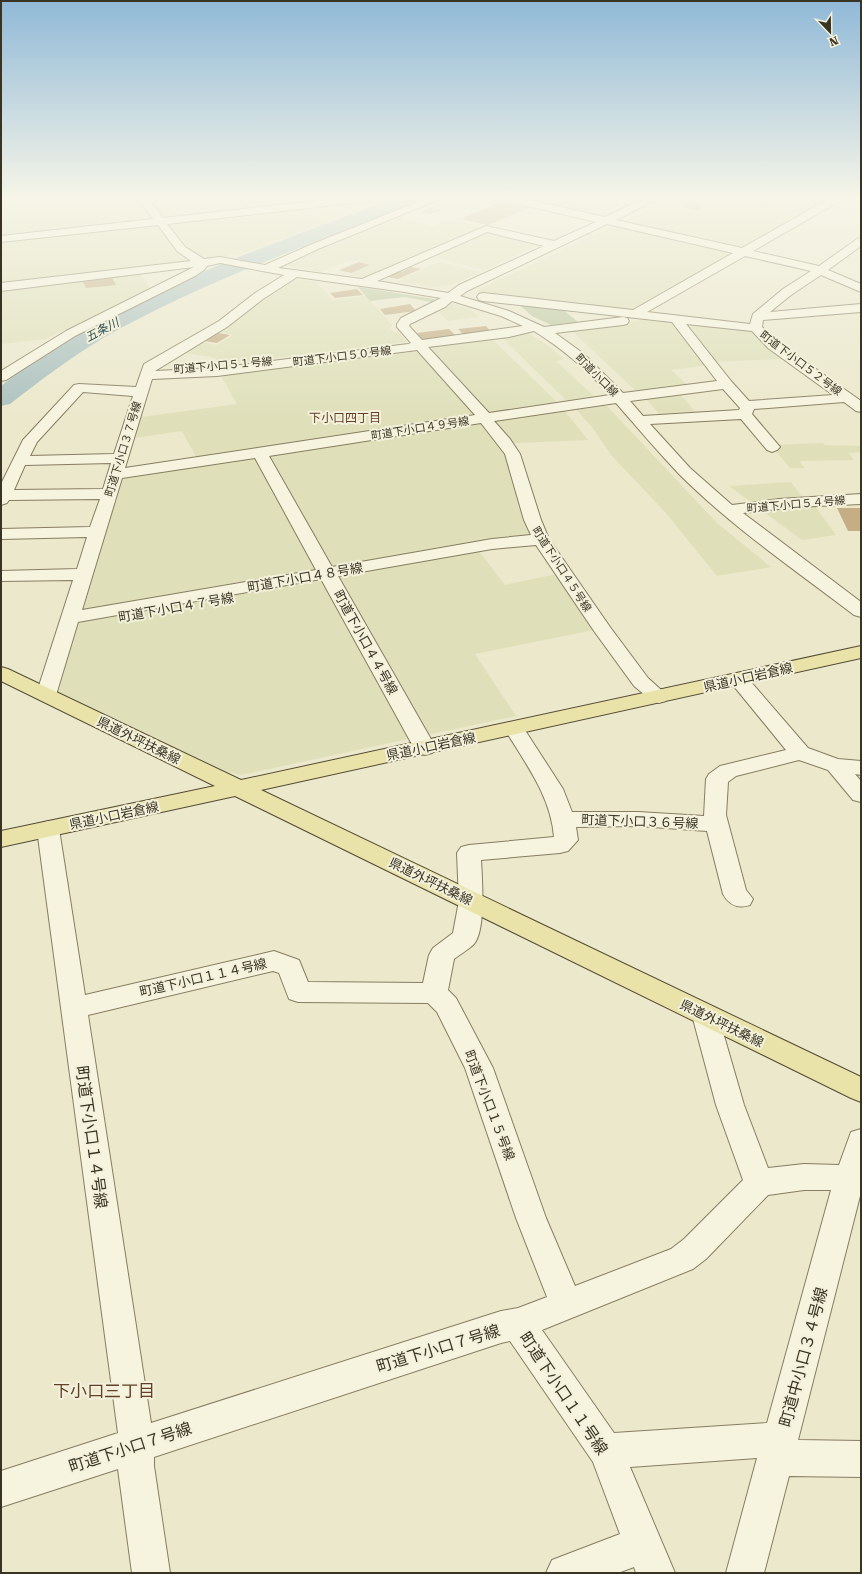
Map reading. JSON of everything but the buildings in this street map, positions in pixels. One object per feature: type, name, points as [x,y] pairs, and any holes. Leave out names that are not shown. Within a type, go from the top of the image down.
[{"type":"main road","name":"県道小口岩倉線","points":[[1,839],[426,748],[861,652]]},
{"type":"main road","name":"県道外坪扶桑線","points":[[1,673],[861,1090]]},
{"type":"street","points":[[1,287],[131,271]]},
{"type":"street","points":[[1,377],[71,332],[195,271]]},
{"type":"street","name":"町道小口線","points":[[280,271],[406,288],[451,296],[498,311],[539,329],[571,350],[641,420],[684,470],[730,510],[861,612]]},
{"type":"street","points":[[362,283],[389,271]]},
{"type":"street","points":[[451,296],[463,288],[498,271]]},
{"type":"street","points":[[641,315],[712,271]]},
{"type":"street","points":[[756,323],[787,292],[819,271]]},
{"type":"street","points":[[821,271],[861,288]]},
{"type":"street","points":[[147,373],[149,368],[223,324],[259,296],[294,274]]},
{"type":"street","points":[[836,278],[861,275]]},
{"type":"street","points":[[845,295],[861,293]]},
{"type":"street","name":"町道下小口４５号線","points":[[451,296],[441,304],[405,321],[403,327],[484,418],[510,450],[515,460],[532,524],[540,539],[603,631],[641,682],[659,697]]},
{"type":"street","name":"町道下小口５２号線","points":[[477,296],[676,319],[756,323],[774,345],[861,408]]},
{"type":"street","points":[[756,323],[861,308]]},
{"type":"street","name":"町道下小口５０号線","points":[[147,373],[217,372],[347,356],[418,344],[539,329],[642,319],[641,315]]},
{"type":"street","points":[[676,319],[772,447]]},
{"type":"street","name":"町道下小口５１号線","points":[[147,373],[216,367],[418,344]]},
{"type":"street","name":"町道下小口３７号線","points":[[46,695],[147,373]]},
{"type":"street","name":"町道下小口４９号線","points":[[116,474],[484,418],[726,384]]},
{"type":"street","points":[[109,494],[2,498],[30,440],[79,388],[140,392]]},
{"type":"street","points":[[641,420],[848,398]]},
{"type":"street","name":"町道下小口４４号線","points":[[259,452],[426,748]]},
{"type":"street","points":[[19,461],[121,458]]},
{"type":"street","name":"町道下小口５４号線","points":[[730,510],[811,501],[861,499]]},
{"type":"street","points":[[1,534],[97,532]]},
{"type":"street","name":"町道下小口４８号線","points":[[330,576],[492,544],[540,539]]},
{"type":"street","points":[[1,576],[84,574]]},
{"type":"street","name":"町道下小口４７号線","points":[[69,622],[330,576]]},
{"type":"street","points":[[738,679],[800,753],[836,765],[861,768]]},
{"type":"street","points":[[434,993],[442,956],[465,937],[472,901],[469,853],[560,845],[566,840],[564,820],[552,789],[514,728]]},
{"type":"street","points":[[741,898],[735,894],[716,824],[717,778],[728,771],[800,753]]},
{"type":"street","points":[[836,765],[861,795]]},
{"type":"street","name":"町道下小口３６号線","points":[[564,820],[638,819],[716,824]]},
{"type":"street","name":"町道下小口１４号線","points":[[48,829],[137,1444],[136,1466],[151,1573]]},
{"type":"street","name":"町道下小口１１４号線","points":[[74,1008],[274,961],[290,967],[298,992],[434,993]]},
{"type":"street","name":"町道下小口１５号線","points":[[434,993],[447,1006],[479,1068],[531,1218],[567,1305]]},
{"type":"street","points":[[705,1015],[730,1105],[759,1183],[833,1176],[849,1180]]},
{"type":"street","name":"町道中小口３４号線","points":[[745,1573],[849,1180],[861,1141]]},
{"type":"street","name":"町道下小口７号線","points":[[1,1489],[501,1327],[518,1324],[682,1260],[706,1239],[759,1183]]},
{"type":"street","name":"町道下小口１１号線","points":[[518,1324],[606,1452],[649,1559]]},
{"type":"street","points":[[606,1452],[766,1440],[788,1458],[861,1459]]},
{"type":"street","points":[[565,1573],[649,1559]]},
{"type":"green space","points":[[1,271],[139,271],[150,288],[46,339],[1,344]]},
{"type":"green space","points":[[356,271],[377,271],[364,277],[347,275]]},
{"type":"green space","points":[[418,271],[481,272],[452,285],[432,287],[396,281]]},
{"type":"green space","points":[[517,271],[705,271],[636,312],[479,294],[477,290]]},
{"type":"green space","points":[[294,279],[316,282],[332,300],[366,296],[392,325],[390,328],[394,333],[398,332],[407,342],[216,365],[216,358],[180,352],[196,341],[217,345],[233,335],[215,331]]},
{"type":"green space","points":[[358,287],[434,299],[436,303],[405,297],[370,301]]},
{"type":"green space","points":[[450,303],[471,309],[479,317],[448,321],[437,310]]},
{"type":"green space","points":[[517,303],[561,308],[578,322],[551,325],[532,316]]},
{"type":"green space","points":[[653,319],[674,321],[708,365],[671,370],[689,386],[641,392],[636,391],[570,329]]},
{"type":"green space","points":[[680,322],[750,331],[784,359],[711,362]]},
{"type":"green space","points":[[528,333],[550,347],[564,359],[556,361],[597,399],[569,403],[501,337]]},
{"type":"green space","points":[[491,338],[559,404],[588,440],[497,444],[508,460],[522,517],[530,536],[475,546],[505,585],[557,574],[594,630],[475,654],[516,716],[241,775],[219,770],[56,691],[58,689],[120,479],[124,476],[200,464],[182,431],[120,440],[127,419],[237,404],[220,374]]},
{"type":"green space","points":[[679,393],[699,416],[663,418],[646,399]]},
{"type":"green space","points":[[602,405],[607,406],[717,523],[771,567],[717,576],[665,512],[611,455],[592,427],[576,409]]},
{"type":"green space","points":[[823,443],[825,445],[861,446],[861,452],[849,453],[854,460],[800,461],[804,468],[790,468],[771,445]]},
{"type":"green space","points":[[791,482],[804,500],[755,505],[729,486]]},
{"type":"green space","points":[[812,502],[836,535],[802,540],[757,507]]},
{"type":"waterway","name":"五条川","points":[[1,398],[54,358],[96,333],[184,288],[223,271]]},
{"type":"district","name":"下小口四丁目","points":[[345,418]]},
{"type":"district","name":"下小口三丁目","points":[[104,1391]]}]
